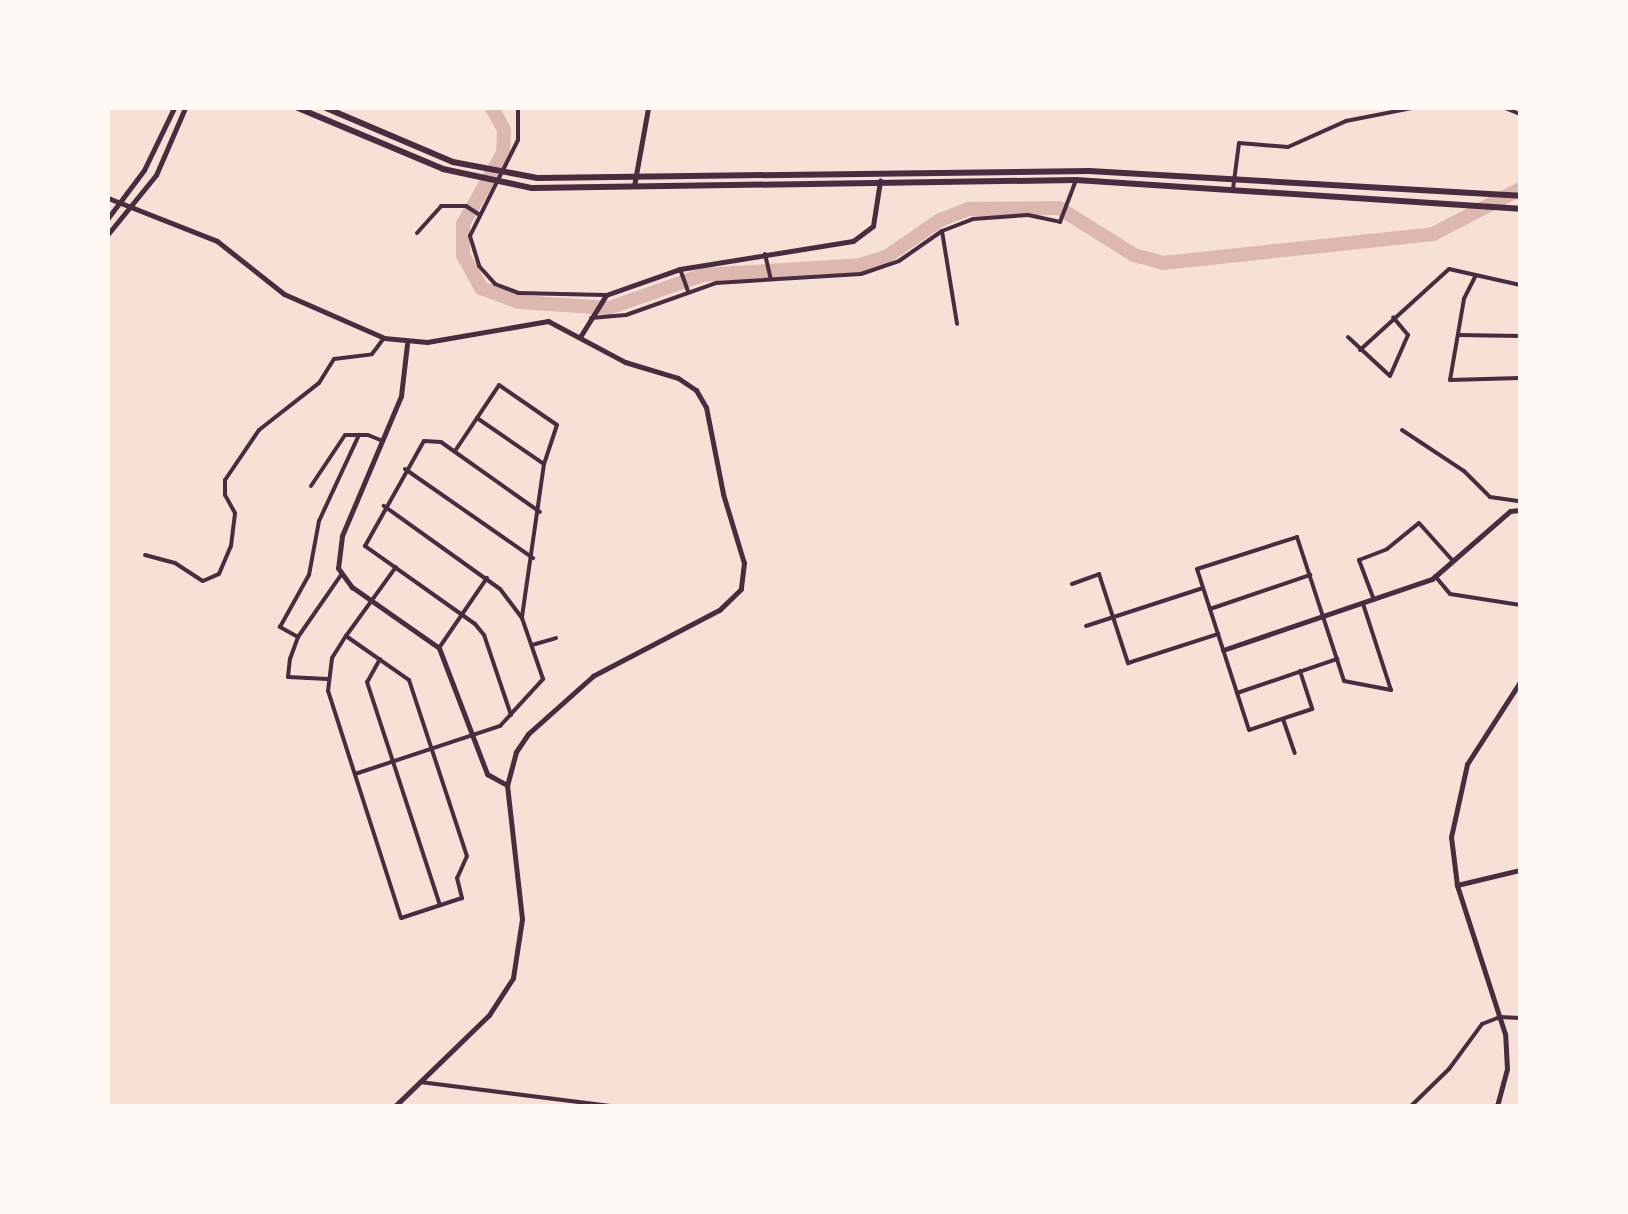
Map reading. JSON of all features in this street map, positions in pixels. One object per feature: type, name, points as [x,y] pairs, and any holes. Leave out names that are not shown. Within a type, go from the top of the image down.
[{"type":"main road","points":[[298,108],[471,178],[503,184],[634,186],[1076,180],[1520,209]]},
{"type":"main road","points":[[326,108],[474,168],[507,175],[1089,171],[1234,177],[1520,196]]},
{"type":"street","points":[[108,218],[121,203],[174,108]]},
{"type":"street","points":[[108,234],[156,175],[185,108]]},
{"type":"street","points":[[518,108],[518,140],[470,236],[472,249],[495,284],[518,293],[603,298],[680,271],[864,235],[877,215],[880,173]]},
{"type":"street","points":[[634,186],[648,108]]},
{"type":"street","points":[[1233,189],[1239,143],[1288,147],[1325,127],[1412,108]]},
{"type":"street","points":[[1465,108],[1503,108],[1520,114]]},
{"type":"street","points":[[592,317],[626,315],[687,290],[770,276],[861,274],[899,261],[942,231],[973,219],[1047,216],[1060,222],[1076,180]]},
{"type":"street","points":[[108,198],[217,241],[284,294],[384,338],[407,343],[507,330],[538,319],[580,337],[625,362],[678,378],[702,398],[744,578],[734,599],[719,610],[579,687],[528,734],[510,768],[507,785],[522,919],[516,967],[489,1015],[395,1106]]},
{"type":"street","points":[[417,233],[441,206],[466,206],[479,214]]},
{"type":"street","points":[[942,231],[957,324]]},
{"type":"street","points":[[765,256],[770,276]]},
{"type":"street","points":[[1360,350],[1449,269],[1520,285]]},
{"type":"street","points":[[680,271],[687,290]]},
{"type":"street","points":[[1476,275],[1464,299],[1450,380],[1520,378]]},
{"type":"street","points":[[580,337],[603,298]]},
{"type":"street","points":[[1348,337],[1390,376],[1408,335],[1393,317]]},
{"type":"street","points":[[1458,335],[1520,336]]},
{"type":"street","points":[[145,555],[175,563],[203,581],[219,574],[231,546],[235,513],[225,495],[225,480],[259,430],[319,383],[334,359],[372,354],[384,338]]},
{"type":"street","points":[[407,343],[401,396],[337,554],[341,575],[439,648],[487,774],[507,785]]},
{"type":"street","points":[[455,451],[499,385],[557,425],[544,464],[540,512],[522,618]]},
{"type":"street","points":[[477,418],[544,464]]},
{"type":"street","points":[[1402,430],[1464,471],[1490,497],[1520,501]]},
{"type":"street","points":[[311,486],[345,435],[383,441]]},
{"type":"street","points":[[298,637],[280,627],[309,575],[319,521],[359,435]]},
{"type":"street","points":[[511,715],[484,635],[463,613],[365,546],[383,506],[424,441],[441,442],[540,512]]},
{"type":"street","points":[[405,469],[533,558]]},
{"type":"street","points":[[355,774],[500,726],[543,679],[522,618],[487,578],[383,506]]},
{"type":"street","points":[[1223,650],[1363,604],[1435,576],[1510,511],[1520,510]]},
{"type":"street","points":[[1374,600],[1359,560],[1387,549],[1419,523],[1453,561]]},
{"type":"street","points":[[1300,671],[1312,709],[1249,730],[1197,569],[1297,537],[1344,681],[1391,690],[1363,604]]},
{"type":"street","points":[[346,636],[409,680],[467,856],[457,878],[462,898],[401,918],[327,679],[332,658],[346,636],[396,567]]},
{"type":"street","points":[[1072,584],[1099,574],[1128,663],[1218,634]]},
{"type":"street","points":[[327,679],[288,677],[298,637],[341,575]]},
{"type":"street","points":[[1210,609],[1310,575]]},
{"type":"street","points":[[1435,576],[1450,594],[1520,605]]},
{"type":"street","points":[[439,648],[487,578]]},
{"type":"street","points":[[1086,626],[1203,588]]},
{"type":"street","points":[[532,645],[556,638]]},
{"type":"street","points":[[380,659],[367,682],[440,906]]},
{"type":"street","points":[[1237,693],[1337,659]]},
{"type":"street","points":[[1497,1106],[1507,1069],[1500,1017],[1457,885],[1451,851],[1453,813],[1474,752],[1520,682]]},
{"type":"street","points":[[1283,719],[1295,753]]},
{"type":"street","points":[[1457,885],[1520,870]]},
{"type":"street","points":[[1411,1106],[1449,1069],[1482,1024],[1500,1017],[1520,1018]]},
{"type":"street","points":[[420,1082],[610,1106]]},
{"type":"street","points":[[677,1106],[785,1106]]},
{"type":"waterway","points":[[492,108],[504,130],[503,153],[463,224],[463,255],[481,288],[519,302],[609,308],[703,275],[860,265],[886,257],[940,220],[969,209],[1059,208],[1134,255],[1163,263],[1433,234],[1520,189]]}]
